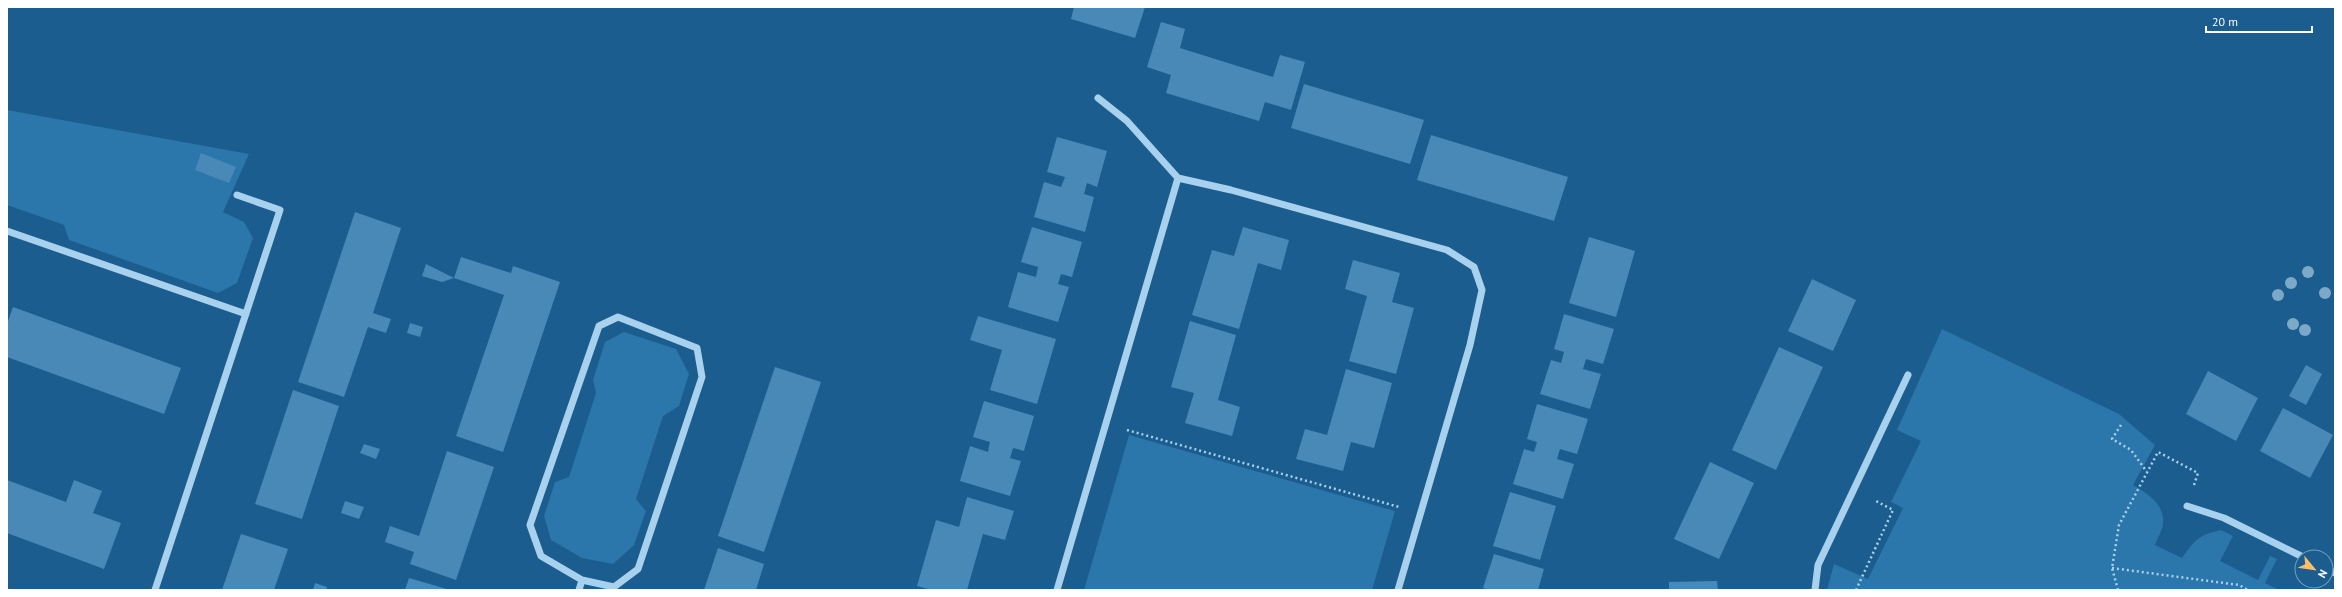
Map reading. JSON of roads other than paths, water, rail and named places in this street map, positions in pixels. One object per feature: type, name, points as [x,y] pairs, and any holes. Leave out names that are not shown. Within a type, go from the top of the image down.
[{"type":"street","points":[[1098,98],[1127,121],[1178,178],[1231,190],[1447,250],[1474,267],[1482,290],[1470,345],[1398,590]]},
{"type":"street","points":[[1057,590],[1178,178]]},
{"type":"street","points":[[155,590],[280,210],[237,195]]},
{"type":"street","points":[[7,232],[246,314]]},
{"type":"street","points":[[618,317],[697,348],[702,377],[638,569],[614,587],[582,580],[541,556],[530,525],[599,326],[618,317]]},
{"type":"street","points":[[1815,590],[1818,565],[1908,375]]},
{"type":"street","points":[[2187,506],[2224,518],[2294,553]]},
{"type":"street","points":[[579,590],[582,580]]}]
